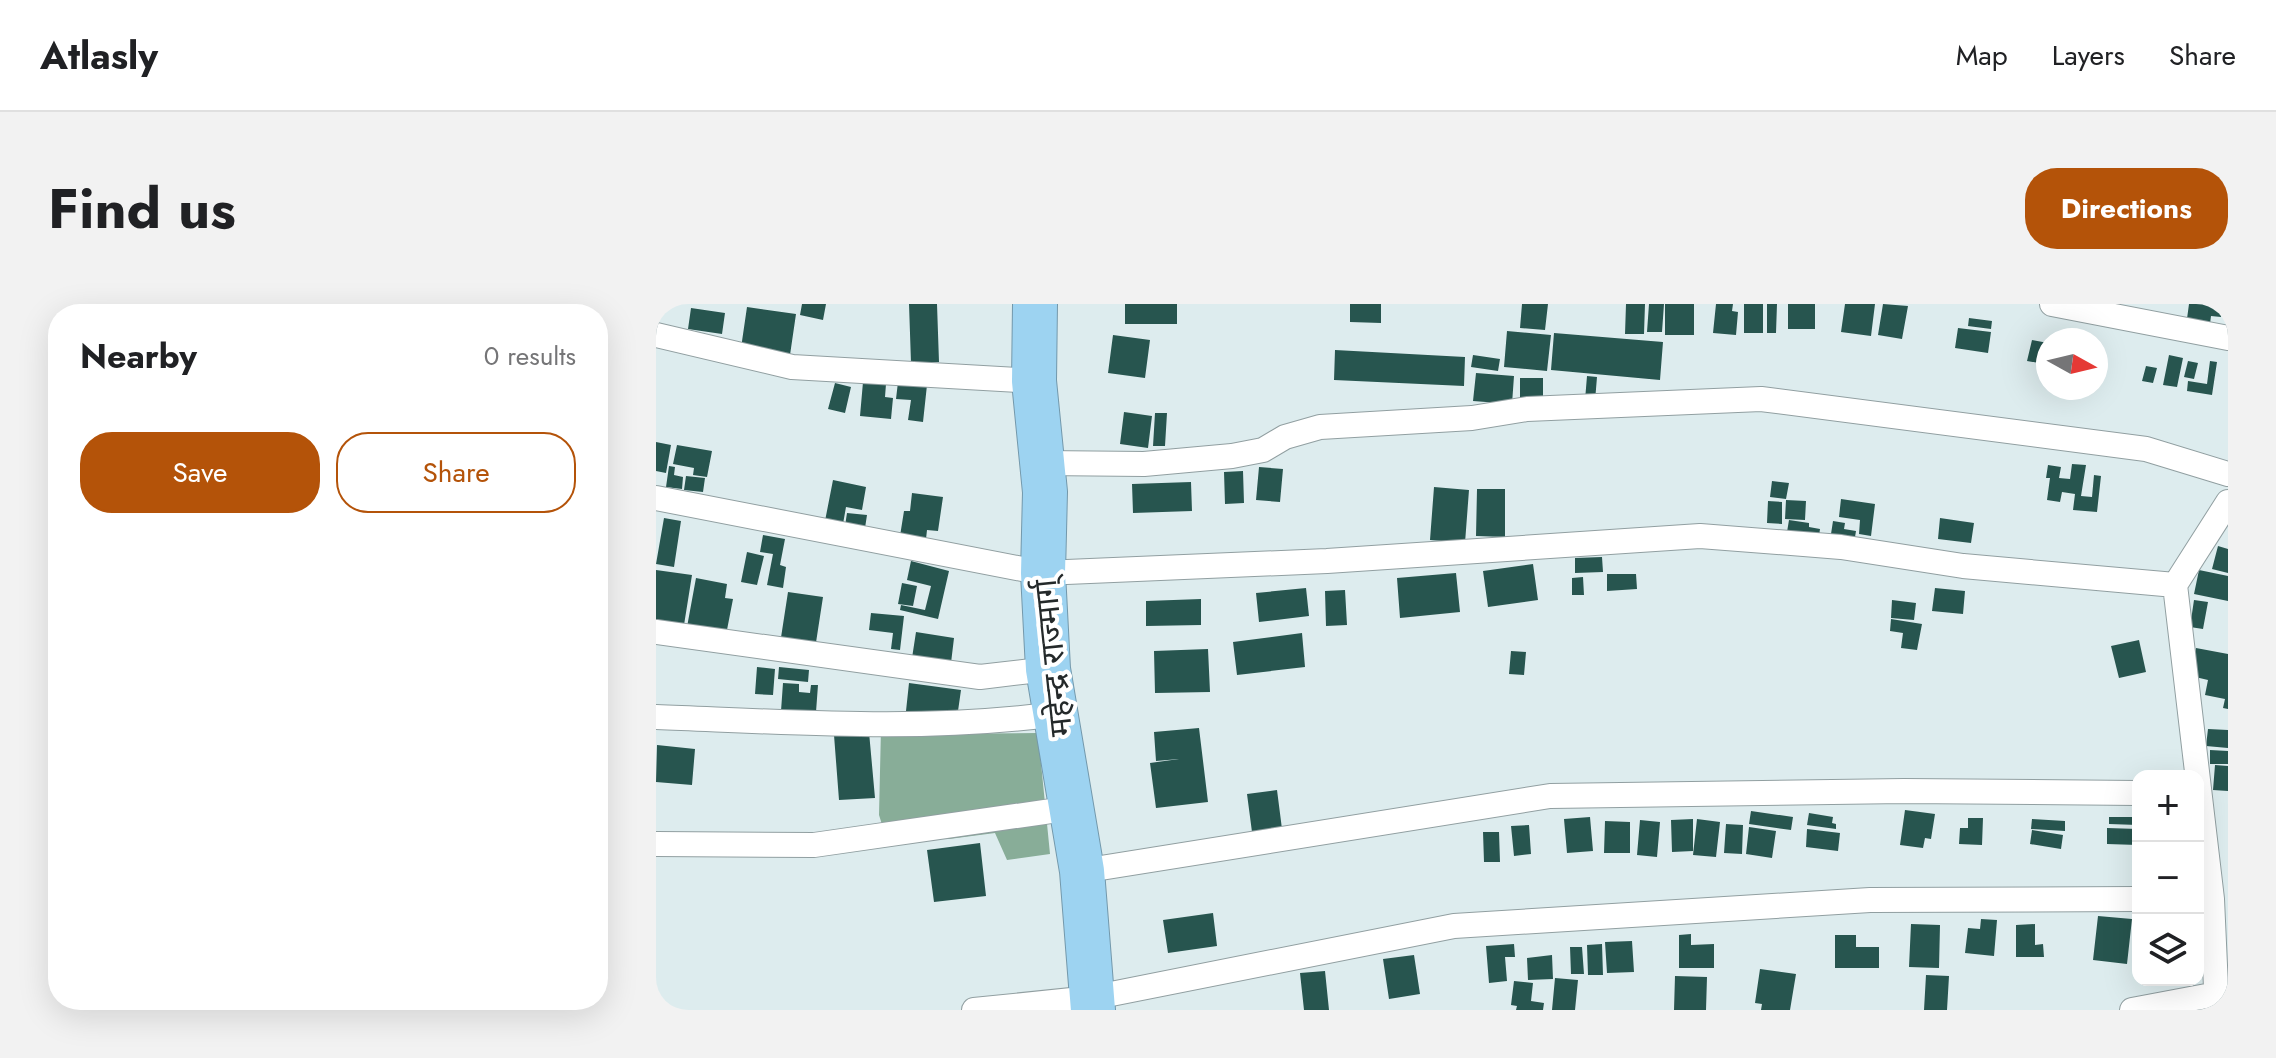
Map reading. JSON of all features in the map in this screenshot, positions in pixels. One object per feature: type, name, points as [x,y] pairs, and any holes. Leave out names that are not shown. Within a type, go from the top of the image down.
[{"type":"highway","name":"महेन्द्र राज्मार्ग्","points":[[1035,304],[1034,381],[1045,492],[1043,573],[1048,669],[1082,871],[1092,1004]]},
{"type":"street","points":[[2052,304],[2228,338]]},
{"type":"street","points":[[656,335],[792,367],[1034,381]]},
{"type":"street","points":[[1042,463],[1144,464],[1232,456],[1263,450],[1285,437],[1320,427],[1472,418],[1527,409],[1761,399],[2146,449],[2228,474]]},
{"type":"street","points":[[656,498],[1043,573],[1327,561],[1700,536],[1841,547],[1963,566],[2175,585]]},
{"type":"street","points":[[2197,770],[2175,585],[2226,508]]},
{"type":"street","points":[[656,632],[980,677],[1048,669]]},
{"type":"street","points":[[656,717],[838,724],[997,722],[1056,714]]},
{"type":"street","points":[[1082,871],[1550,796],[1904,791],[2132,793]]},
{"type":"street","points":[[656,844],[814,845],[1072,808]]},
{"type":"street","points":[[2132,1010],[2217,1002],[2205,899],[2202,842]]},
{"type":"street","points":[[974,1010],[1092,1004],[1454,926],[1870,900],[2132,899]]},
{"type":"green space","points":[[881,728],[914,734],[1038,733],[1050,854],[1007,860],[995,833],[949,839],[885,834],[879,815]]},
{"type":"building","points":[[802,304],[826,304],[823,320],[800,315]]},
{"type":"building","points":[[909,304],[937,304],[939,362],[911,363]]},
{"type":"building","points":[[1125,304],[1177,304],[1177,324],[1125,324]]},
{"type":"building","points":[[1350,304],[1381,304],[1381,323],[1350,322]]},
{"type":"building","points":[[1522,304],[1548,304],[1545,330],[1520,328]]},
{"type":"building","points":[[1626,304],[1645,304],[1644,334],[1625,334]]},
{"type":"building","points":[[1649,304],[1664,304],[1662,332],[1647,332]]},
{"type":"building","points":[[1665,304],[1694,304],[1694,335],[1665,335]]},
{"type":"building","points":[[1716,304],[1733,304],[1732,311],[1738,312],[1736,335],[1713,333]]},
{"type":"building","points":[[1744,304],[1763,304],[1763,333],[1744,333]]},
{"type":"building","points":[[1767,304],[1777,304],[1776,333],[1767,333]]},
{"type":"building","points":[[1788,304],[1815,304],[1815,329],[1788,329]]},
{"type":"building","points":[[1845,304],[1875,304],[1871,336],[1841,332]]},
{"type":"building","points":[[1883,304],[1908,306],[1902,339],[1878,335]]},
{"type":"building","points":[[2189,304],[2222,304],[2221,317],[2211,316],[2210,324],[2186,326]]},
{"type":"building","points":[[747,307],[796,314],[790,355],[741,348]]},
{"type":"building","points":[[691,308],[725,313],[722,334],[688,329]]},
{"type":"building","points":[[1969,318],[1992,321],[1991,329],[1968,326]]},
{"type":"building","points":[[1958,328],[1991,332],[1988,353],[1955,348]]},
{"type":"building","points":[[1507,331],[1551,335],[1547,371],[1504,367]]},
{"type":"building","points":[[1554,333],[1663,342],[1660,380],[1551,370]]},
{"type":"building","points":[[1113,335],[1150,340],[1145,378],[1108,373]]},
{"type":"building","points":[[2032,340],[2036,341],[2036,362],[2027,361]]},
{"type":"building","points":[[1335,350],[1465,357],[1464,386],[1334,380]]},
{"type":"building","points":[[1473,355],[1500,359],[1498,371],[1471,367]]},
{"type":"building","points":[[2169,355],[2183,358],[2177,387],[2163,385]]},
{"type":"building","points":[[2188,361],[2198,363],[2194,379],[2184,377]]},
{"type":"building","points":[[2210,361],[2217,362],[2212,395],[2187,391],[2188,381],[2207,384]]},
{"type":"building","points":[[2146,366],[2157,368],[2153,383],[2142,381]]},
{"type":"building","points":[[1476,373],[1514,376],[1512,404],[1473,401]]},
{"type":"building","points":[[1587,376],[1597,377],[1595,401],[1585,400]]},
{"type":"building","points":[[1520,378],[1543,378],[1543,403],[1520,402]]},
{"type":"building","points":[[863,382],[886,384],[885,397],[893,398],[891,419],[860,416]]},
{"type":"building","points":[[898,382],[927,385],[923,422],[908,420],[911,400],[896,399]]},
{"type":"building","points":[[835,383],[851,387],[845,413],[828,409]]},
{"type":"building","points":[[1124,412],[1152,416],[1148,448],[1120,444]]},
{"type":"building","points":[[1155,413],[1167,413],[1165,446],[1153,446]]},
{"type":"building","points":[[656,442],[671,445],[666,473],[656,471]]},
{"type":"building","points":[[677,445],[712,451],[707,477],[693,475],[694,468],[673,464]]},
{"type":"building","points":[[2072,464],[2086,465],[2081,496],[2092,497],[2094,475],[2101,476],[2097,512],[2073,510],[2075,494],[2062,492],[2060,502],[2047,500],[2048,465],[2061,467],[2059,478],[2070,479]]},
{"type":"building","points":[[669,466],[675,467],[674,475],[683,477],[682,489],[666,487]]},
{"type":"building","points":[[1259,467],[1283,469],[1280,502],[1256,500]]},
{"type":"building","points":[[1243,471],[1244,503],[1225,504],[1224,472]]},
{"type":"building","points":[[686,476],[705,478],[703,492],[684,490]]},
{"type":"building","points":[[833,480],[866,487],[862,510],[846,507],[843,524],[825,521]]},
{"type":"building","points":[[1772,481],[1789,483],[1786,499],[1770,497]]},
{"type":"building","points":[[1191,482],[1192,511],[1133,513],[1132,484]]},
{"type":"building","points":[[1434,487],[1469,490],[1465,543],[1430,540]]},
{"type":"building","points":[[1477,489],[1505,489],[1505,537],[1476,536]]},
{"type":"building","points":[[912,493],[943,497],[938,531],[927,530],[926,539],[900,536],[904,511],[910,511]]},
{"type":"building","points":[[1841,499],[1875,504],[1871,536],[1859,534],[1860,520],[1839,517]]},
{"type":"building","points":[[1786,500],[1806,501],[1805,520],[1785,519]]},
{"type":"building","points":[[1768,501],[1782,502],[1782,524],[1767,523]]},
{"type":"building","points":[[847,513],[867,515],[865,528],[845,526]]},
{"type":"building","points":[[664,518],[681,521],[674,567],[656,564]]},
{"type":"building","points":[[1940,518],[1974,523],[1971,543],[1938,539]]},
{"type":"building","points":[[1789,520],[1809,523],[1809,527],[1820,529],[1819,536],[1787,532]]},
{"type":"building","points":[[1833,521],[1845,523],[1844,529],[1856,531],[1855,537],[1831,534]]},
{"type":"building","points":[[763,535],[785,539],[780,565],[786,567],[783,588],[767,585],[773,554],[760,552]]},
{"type":"building","points":[[2218,546],[2228,549],[2228,573],[2212,569]]},
{"type":"building","points":[[747,552],[764,556],[757,585],[741,582]]},
{"type":"building","points":[[1602,557],[1603,572],[1575,573],[1575,558]]},
{"type":"building","points":[[911,561],[949,571],[938,619],[900,610],[901,605],[925,610],[931,586],[907,580]]},
{"type":"building","points":[[1533,564],[1538,600],[1488,607],[1483,571]]},
{"type":"building","points":[[656,570],[692,575],[684,625],[656,621]]},
{"type":"building","points":[[2199,570],[2228,576],[2228,601],[2194,594]]},
{"type":"building","points":[[1456,573],[1460,612],[1400,618],[1397,578]]},
{"type":"building","points":[[1607,574],[1636,574],[1637,589],[1607,591]]},
{"type":"building","points":[[1583,577],[1584,595],[1572,595],[1572,578]]},
{"type":"building","points":[[696,578],[727,584],[725,598],[733,599],[726,635],[687,627]]},
{"type":"building","points":[[902,583],[917,586],[913,606],[898,604]]},
{"type":"building","points":[[1306,588],[1309,616],[1259,622],[1256,593]]},
{"type":"building","points":[[1935,588],[1965,591],[1963,614],[1932,611]]},
{"type":"building","points":[[1345,590],[1347,625],[1326,626],[1325,591]]},
{"type":"building","points":[[788,592],[823,597],[815,649],[780,644]]},
{"type":"building","points":[[1201,599],[1201,625],[1146,626],[1146,601]]},
{"type":"building","points":[[1892,600],[1916,603],[1914,620],[1891,618]]},
{"type":"building","points":[[2194,600],[2208,602],[2203,629],[2190,627]]},
{"type":"building","points":[[871,613],[904,616],[900,650],[891,649],[893,633],[869,630]]},
{"type":"building","points":[[1891,619],[1922,624],[1917,650],[1901,648],[1903,633],[1890,631]]},
{"type":"building","points":[[916,632],[954,638],[951,663],[912,658]]},
{"type":"building","points":[[1302,633],[1305,667],[1237,675],[1233,642]]},
{"type":"building","points":[[2139,640],[2146,672],[2119,678],[2111,646]]},
{"type":"building","points":[[2196,648],[2228,654],[2228,709],[2223,708],[2225,699],[2205,695],[2208,680],[2191,676]]},
{"type":"building","points":[[1208,649],[1210,692],[1155,693],[1154,651]]},
{"type":"building","points":[[1511,651],[1526,652],[1524,675],[1509,674]]},
{"type":"building","points":[[757,667],[775,669],[773,695],[755,694]]},
{"type":"building","points":[[779,667],[809,670],[808,682],[778,679]]},
{"type":"building","points":[[783,683],[799,684],[799,692],[810,693],[811,685],[818,685],[816,712],[781,711]]},
{"type":"building","points":[[909,683],[961,690],[957,718],[906,711]]},
{"type":"building","points":[[1199,728],[1208,802],[1156,808],[1150,763],[1179,759],[1156,761],[1154,732]]},
{"type":"building","points":[[2208,729],[2228,730],[2228,748],[2206,746]]},
{"type":"building","points":[[869,732],[875,798],[839,800],[834,735]]},
{"type":"building","points":[[657,745],[695,749],[692,785],[656,782]]},
{"type":"building","points":[[2210,750],[2228,751],[2228,764],[2210,764]]},
{"type":"building","points":[[2215,765],[2228,766],[2228,791],[2213,790]]},
{"type":"building","points":[[1277,790],[1282,829],[1252,832],[1247,794]]},
{"type":"building","points":[[1905,810],[1935,814],[1931,839],[1925,838],[1923,848],[1900,845]]},
{"type":"building","points":[[1751,811],[1793,817],[1791,830],[1749,824]]},
{"type":"building","points":[[1809,813],[1833,817],[1832,823],[1836,824],[1836,829],[1807,825]]},
{"type":"building","points":[[1590,817],[1593,851],[1567,853],[1564,819]]},
{"type":"building","points":[[2109,817],[2132,817],[2132,825],[2109,824]]},
{"type":"building","points":[[1968,818],[1983,818],[1982,845],[1959,844],[1960,828],[1968,828]]},
{"type":"building","points":[[1693,819],[1693,851],[1672,852],[1671,820]]},
{"type":"building","points":[[1697,819],[1720,822],[1716,857],[1693,855]]},
{"type":"building","points":[[2032,819],[2065,821],[2065,831],[2031,829]]},
{"type":"building","points":[[1640,820],[1660,822],[1657,857],[1637,855]]},
{"type":"building","points":[[1605,821],[1630,822],[1630,853],[1604,853]]},
{"type":"building","points":[[1726,824],[1743,825],[1742,854],[1724,853]]},
{"type":"building","points":[[1529,825],[1531,854],[1514,856],[1511,826]]},
{"type":"building","points":[[1749,827],[1776,831],[1772,858],[1746,854]]},
{"type":"building","points":[[2107,828],[2132,829],[2132,845],[2107,844]]},
{"type":"building","points":[[1807,829],[1840,833],[1838,851],[1806,847]]},
{"type":"building","points":[[2032,830],[2063,835],[2061,849],[2030,844]]},
{"type":"building","points":[[1483,832],[1499,832],[1500,862],[1484,862]]},
{"type":"building","points":[[980,843],[986,896],[934,902],[927,850]]},
{"type":"building","points":[[1213,913],[1217,946],[1168,953],[1163,920]]},
{"type":"building","points":[[2098,916],[2132,919],[2127,964],[2093,960]]},
{"type":"building","points":[[1981,919],[1997,920],[1994,956],[1965,953],[1968,928],[1980,929]]},
{"type":"building","points":[[1911,924],[1940,925],[1939,968],[1909,967]]},
{"type":"building","points":[[2035,924],[2035,945],[2043,944],[2044,957],[2016,957],[2016,925]]},
{"type":"building","points":[[1691,934],[1691,945],[1714,944],[1714,968],[1679,968],[1679,935]]},
{"type":"building","points":[[1835,935],[1856,935],[1856,947],[1879,947],[1879,968],[1835,968]]},
{"type":"building","points":[[1632,941],[1634,972],[1607,973],[1605,942]]},
{"type":"building","points":[[1514,944],[1515,957],[1505,957],[1507,981],[1489,983],[1486,946]]},
{"type":"building","points":[[1602,944],[1603,975],[1588,975],[1587,945]]},
{"type":"building","points":[[1570,947],[1582,947],[1584,974],[1571,974]]},
{"type":"building","points":[[1414,955],[1420,994],[1389,999],[1383,959]]},
{"type":"building","points":[[1552,955],[1553,979],[1528,980],[1527,958]]},
{"type":"building","points":[[1760,969],[1796,974],[1790,1010],[1761,1010],[1762,1004],[1755,1003]]},
{"type":"building","points":[[1325,971],[1329,1010],[1304,1010],[1300,973]]},
{"type":"building","points":[[1926,975],[1949,976],[1947,1010],[1924,1010]]},
{"type":"building","points":[[1675,976],[1707,977],[1706,1010],[1674,1010]]},
{"type":"building","points":[[1555,978],[1578,980],[1575,1010],[1552,1010]]},
{"type":"building","points":[[1514,981],[1533,983],[1531,1001],[1544,1003],[1543,1010],[1516,1010],[1517,1006],[1511,1005]]}]
